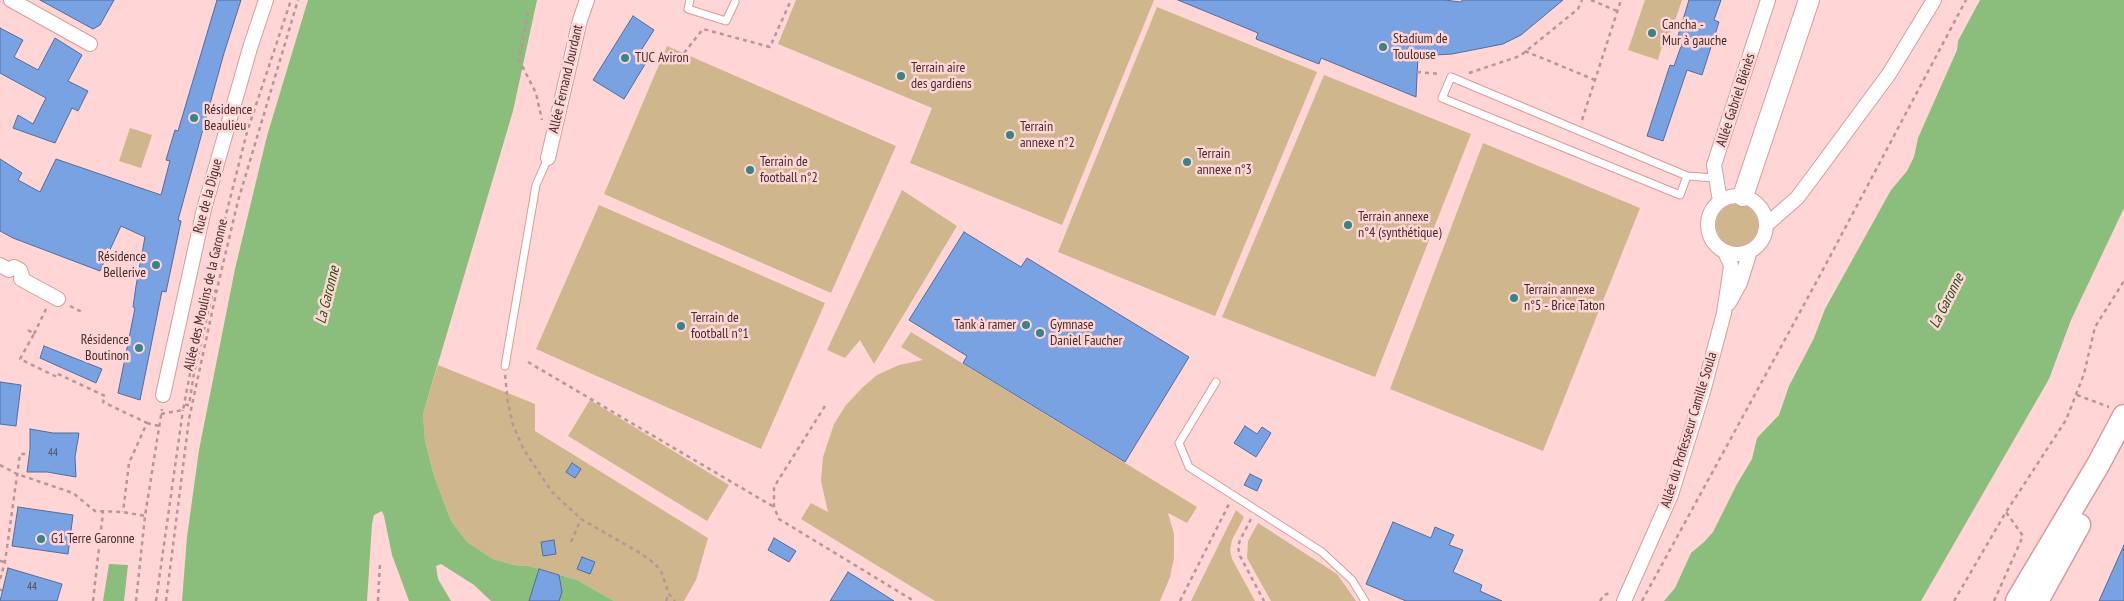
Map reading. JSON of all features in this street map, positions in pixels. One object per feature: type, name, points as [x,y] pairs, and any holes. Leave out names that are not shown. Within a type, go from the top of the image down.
[{"type":"main road","points":[[1743,196],[1809,0]]},
{"type":"main road","points":[[2017,601],[2098,465],[2119,412]]},
{"type":"main road","points":[[2037,601],[2124,446]]},
{"type":"street","points":[[11,0],[90,44]]},
{"type":"street","name":"Rue de la Digue","points":[[163,395],[204,209],[250,48],[266,0]]},
{"type":"street","name":"Allée Fernand Jourdant","points":[[548,158],[580,20],[587,0]]},
{"type":"street","name":"Allée Gabriel Biénès","points":[[1720,201],[1714,165],[1768,0]]},
{"type":"street","points":[[1766,225],[1796,198],[1810,180],[1889,74],[1934,0]]},
{"type":"street","points":[[1743,196],[1760,206],[1766,225],[1762,240],[1750,251],[1742,254],[1725,252],[1716,246],[1710,238],[1708,218],[1713,208],[1720,201],[1727,197],[1743,196]]},
{"type":"street","name":"Allée du Professeur Camille Soula","points":[[1724,313],[1740,283],[1750,251]]},
{"type":"street","name":"Allée du Professeur Camille Soula","points":[[1624,601],[1671,495],[1703,392],[1724,313],[1731,265],[1725,252]]},
{"type":"street","points":[[0,264],[9,270],[14,267],[20,270],[21,279],[16,284],[10,281],[8,275],[0,270]]},
{"type":"street","points":[[21,279],[55,298]]},
{"type":"lane","points":[[690,0],[688,9],[726,21],[735,2]]},
{"type":"lane","points":[[1687,176],[1680,195],[1442,98],[1451,77],[1687,176],[1715,178]]},
{"type":"lane","points":[[505,366],[536,185],[548,158]]},
{"type":"lane","points":[[1216,382],[1179,442],[1188,467],[1322,552],[1352,580],[1365,601]]},
{"type":"path","points":[[156,601],[183,410],[204,301],[247,132],[291,0]]},
{"type":"path","name":"Allée des Moulins de la Garonne","points":[[166,601],[189,419],[216,289],[238,200],[298,0]]},
{"type":"path","points":[[684,53],[703,29],[770,47],[791,0]]},
{"type":"path","points":[[1464,75],[1520,56],[1578,9],[1582,0]]},
{"type":"path","points":[[1591,0],[1617,11]]},
{"type":"path","points":[[1578,131],[1621,0]]},
{"type":"path","points":[[1642,601],[1818,279],[1966,0]]},
{"type":"path","points":[[528,12],[519,60],[536,93],[542,121],[554,130]]},
{"type":"path","points":[[1526,51],[1595,80]]},
{"type":"path","points":[[1417,72],[1445,74]]},
{"type":"path","points":[[1954,601],[2006,512],[2066,420],[2084,374],[2095,327],[2124,281]]},
{"type":"path","points":[[184,405],[189,405],[194,373],[212,295],[216,289]]},
{"type":"path","points":[[55,298],[20,359],[55,376],[56,373],[105,396],[103,402],[147,423],[159,426]]},
{"type":"path","points":[[28,330],[34,334]]},
{"type":"path","points":[[528,362],[774,507]]},
{"type":"path","points":[[505,366],[508,403],[513,425],[524,450],[552,492],[581,519],[654,563],[661,572],[669,594],[675,601]]},
{"type":"path","points":[[2077,395],[2119,412]]},
{"type":"path","points":[[825,406],[774,487],[774,507],[779,519],[914,601]]},
{"type":"path","points":[[136,601],[145,516],[161,414],[183,410]]},
{"type":"path","points":[[123,512],[129,463],[147,423]]},
{"type":"path","points":[[0,579],[5,562],[20,454],[29,454]]},
{"type":"path","points":[[0,464],[17,474],[73,493],[95,511],[123,512],[145,516]]},
{"type":"path","points":[[1180,601],[1233,496]]},
{"type":"path","points":[[1256,510],[1238,547],[1240,556],[1264,601]]},
{"type":"path","points":[[93,601],[103,512]]},
{"type":"path","points":[[1994,601],[2023,536],[2006,512]]},
{"type":"path","points":[[571,542],[581,519]]},
{"type":"path","points":[[9,530],[14,531]]},
{"type":"path","points":[[0,561],[5,562]]},
{"type":"path","points":[[378,601],[380,563]]},
{"type":"path","points":[[666,601],[669,594]]},
{"type":"shaded area","name":"Terrain annexe n°2","points":[[796,0],[1154,0],[1062,225],[910,163],[932,108],[778,44]]},
{"type":"shaded area","name":"Cancha - Mur à gauche","points":[[1645,0],[1682,0],[1666,47],[1662,46],[1658,60],[1628,50]]},
{"type":"shaded area","name":"Terrain annexe n°3","points":[[1157,7],[1317,72],[1215,316],[1058,252]]},
{"type":"shaded area","name":"Terrain de football n°2","points":[[667,46],[896,146],[831,293],[604,194]]},
{"type":"shaded area","name":"Terrain annexe n°4 (synthétique)","points":[[1324,75],[1471,134],[1375,377],[1222,317]]},
{"type":"shaded area","points":[[130,128],[152,135],[141,168],[119,161]]},
{"type":"shaded area","name":"Terrain annexe n°5 - Brice Taton","points":[[1483,143],[1640,208],[1543,451],[1390,389]]},
{"type":"shaded area","points":[[902,190],[957,226],[874,364],[860,340],[845,358],[827,350]]},
{"type":"shaded area","points":[[1737,204],[1752,210],[1758,225],[1752,240],[1737,246],[1722,240],[1716,225],[1722,210]]},
{"type":"shaded area","name":"Terrain de football n°1","points":[[599,205],[825,303],[761,449],[536,349]]},
{"type":"shaded area","points":[[911,332],[1197,507],[1187,523],[1168,513],[1174,534],[1174,558],[1170,577],[1160,601],[935,601],[801,519],[811,503],[828,512],[821,481],[823,457],[834,424],[846,405],[877,375],[899,365],[923,360],[901,347]]},
{"type":"shaded area","points":[[438,365],[535,404],[535,431],[708,538],[696,580],[684,601],[614,601],[577,580],[529,566],[514,565],[493,559],[467,542],[451,521],[434,476],[425,441],[423,414]]},
{"type":"shaded area","points":[[590,400],[729,485],[707,521],[568,436]]},
{"type":"shaded area","points":[[1236,510],[1244,517],[1232,540],[1230,550],[1232,559],[1255,601],[1191,601]]},
{"type":"shaded area","points":[[1258,523],[1337,574],[1356,601],[1271,601],[1247,558],[1248,541]]},
{"type":"water","name":"La Garonne","points":[[308,0],[537,0],[513,111],[423,414],[425,441],[434,476],[451,521],[467,542],[493,559],[514,565],[529,566],[577,580],[614,601],[491,601],[474,585],[441,564],[436,566],[438,579],[451,601],[409,601],[392,555],[382,511],[374,515],[372,524],[367,601],[182,601],[187,537],[199,450],[235,269],[267,136]]},
{"type":"water","name":"La Garonne","points":[[1980,0],[2124,0],[2124,208],[2071,320],[2049,379],[1921,601],[1664,601],[1675,588],[1691,553],[1713,532],[1752,459],[1757,438],[1779,415],[1789,386],[1814,338],[1825,309],[1891,190],[1907,171],[1914,157],[1918,138],[1957,50],[1958,41]]},
{"type":"water","points":[[109,564],[128,565],[124,601],[103,601]]},
{"type":"building","points":[[40,0],[114,0],[100,25],[93,29]]},
{"type":"building","points":[[217,0],[241,0],[224,53],[178,220],[181,221],[166,292],[162,291],[140,400],[118,393],[135,308],[133,307],[145,237],[121,226],[100,271],[13,238],[0,231],[0,159],[22,173],[18,180],[40,192],[56,159],[161,195],[170,161],[166,160],[175,130],[178,131]]},
{"type":"building","name":"Stadium de Toulouse","points":[[1178,0],[1445,0],[1460,2],[1463,0],[1563,0],[1521,35],[1503,44],[1452,54],[1418,56],[1416,97],[1321,58],[1319,64],[1256,39],[1258,33]]},
{"type":"building","points":[[1689,0],[1721,0],[1714,20],[1719,22],[1702,75],[1687,70],[1663,141],[1647,136],[1670,65],[1674,66],[1684,38],[1678,36]]},
{"type":"building","name":"TUC Aviron","points":[[633,16],[654,30],[638,55],[647,61],[624,99],[593,80]]},
{"type":"building","points":[[0,28],[23,40],[14,57],[38,70],[55,38],[82,55],[68,81],[88,91],[78,111],[72,108],[55,143],[13,128],[18,115],[33,124],[46,98],[0,73]]},
{"type":"building","name":"Gymnase Daniel Faucher","points":[[964,232],[1021,267],[1027,258],[1189,357],[1125,462],[963,363],[967,356],[909,320]]},
{"type":"building","points":[[44,346],[102,369],[96,383],[40,358]]},
{"type":"building","points":[[0,382],[21,385],[16,426],[0,424]]},
{"type":"building","points":[[1245,426],[1257,434],[1262,427],[1271,433],[1256,457],[1234,443]]},
{"type":"building","points":[[30,429],[53,433],[79,433],[75,457],[76,477],[47,472],[27,472]]},
{"type":"building","points":[[572,463],[581,469],[575,478],[566,472]]},
{"type":"building","points":[[1250,474],[1262,480],[1257,491],[1244,485]]},
{"type":"building","name":"G1 Terre Garonne","points":[[18,507],[73,515],[68,554],[12,546]]},
{"type":"building","points":[[1393,522],[1431,538],[1435,527],[1454,535],[1449,545],[1463,550],[1453,572],[1482,585],[1480,591],[1502,601],[1406,601],[1366,584]]},
{"type":"building","points":[[774,538],[796,551],[789,562],[768,550]]},
{"type":"building","points":[[554,540],[556,554],[543,556],[541,542]]},
{"type":"building","points":[[2124,545],[2124,601],[2099,601]]},
{"type":"building","points":[[582,557],[595,562],[590,574],[577,569]]},
{"type":"building","points":[[8,568],[62,584],[57,601],[0,601]]},
{"type":"building","points":[[539,569],[559,575],[562,592],[559,601],[529,601]]},
{"type":"building","points":[[848,572],[894,601],[830,601]]},
{"type":"place","name":"Cancha - Mur à gauche","points":[[1652,33]]},
{"type":"place","name":"Stadium de Toulouse","points":[[1383,47]]},
{"type":"place","name":"TUC Aviron","points":[[625,58]]},
{"type":"place","name":"Terrain aire des gardiens","points":[[901,76]]},
{"type":"place","name":"Résidence Beaulieu","points":[[194,118]]},
{"type":"place","name":"Terrain annexe n°2","points":[[1010,135]]},
{"type":"place","name":"Terrain annexe n°3","points":[[1187,162]]},
{"type":"place","name":"Terrain de football n°2","points":[[750,170]]},
{"type":"place","name":"Terrain annexe n°4 (synthétique)","points":[[1348,225]]},
{"type":"place","name":"Résidence Bellerive","points":[[156,265]]},
{"type":"place","name":"Terrain annexe n°5 - Brice Taton","points":[[1514,298]]},
{"type":"place","name":"Tank à ramer","points":[[1026,325]]},
{"type":"place","name":"Terrain de football n°1","points":[[681,326]]},
{"type":"place","name":"Gymnase Daniel Faucher","points":[[1040,333]]},
{"type":"place","name":"Résidence Boutinon","points":[[139,348]]},
{"type":"place","name":"G1 Terre Garonne","points":[[41,539]]}]
